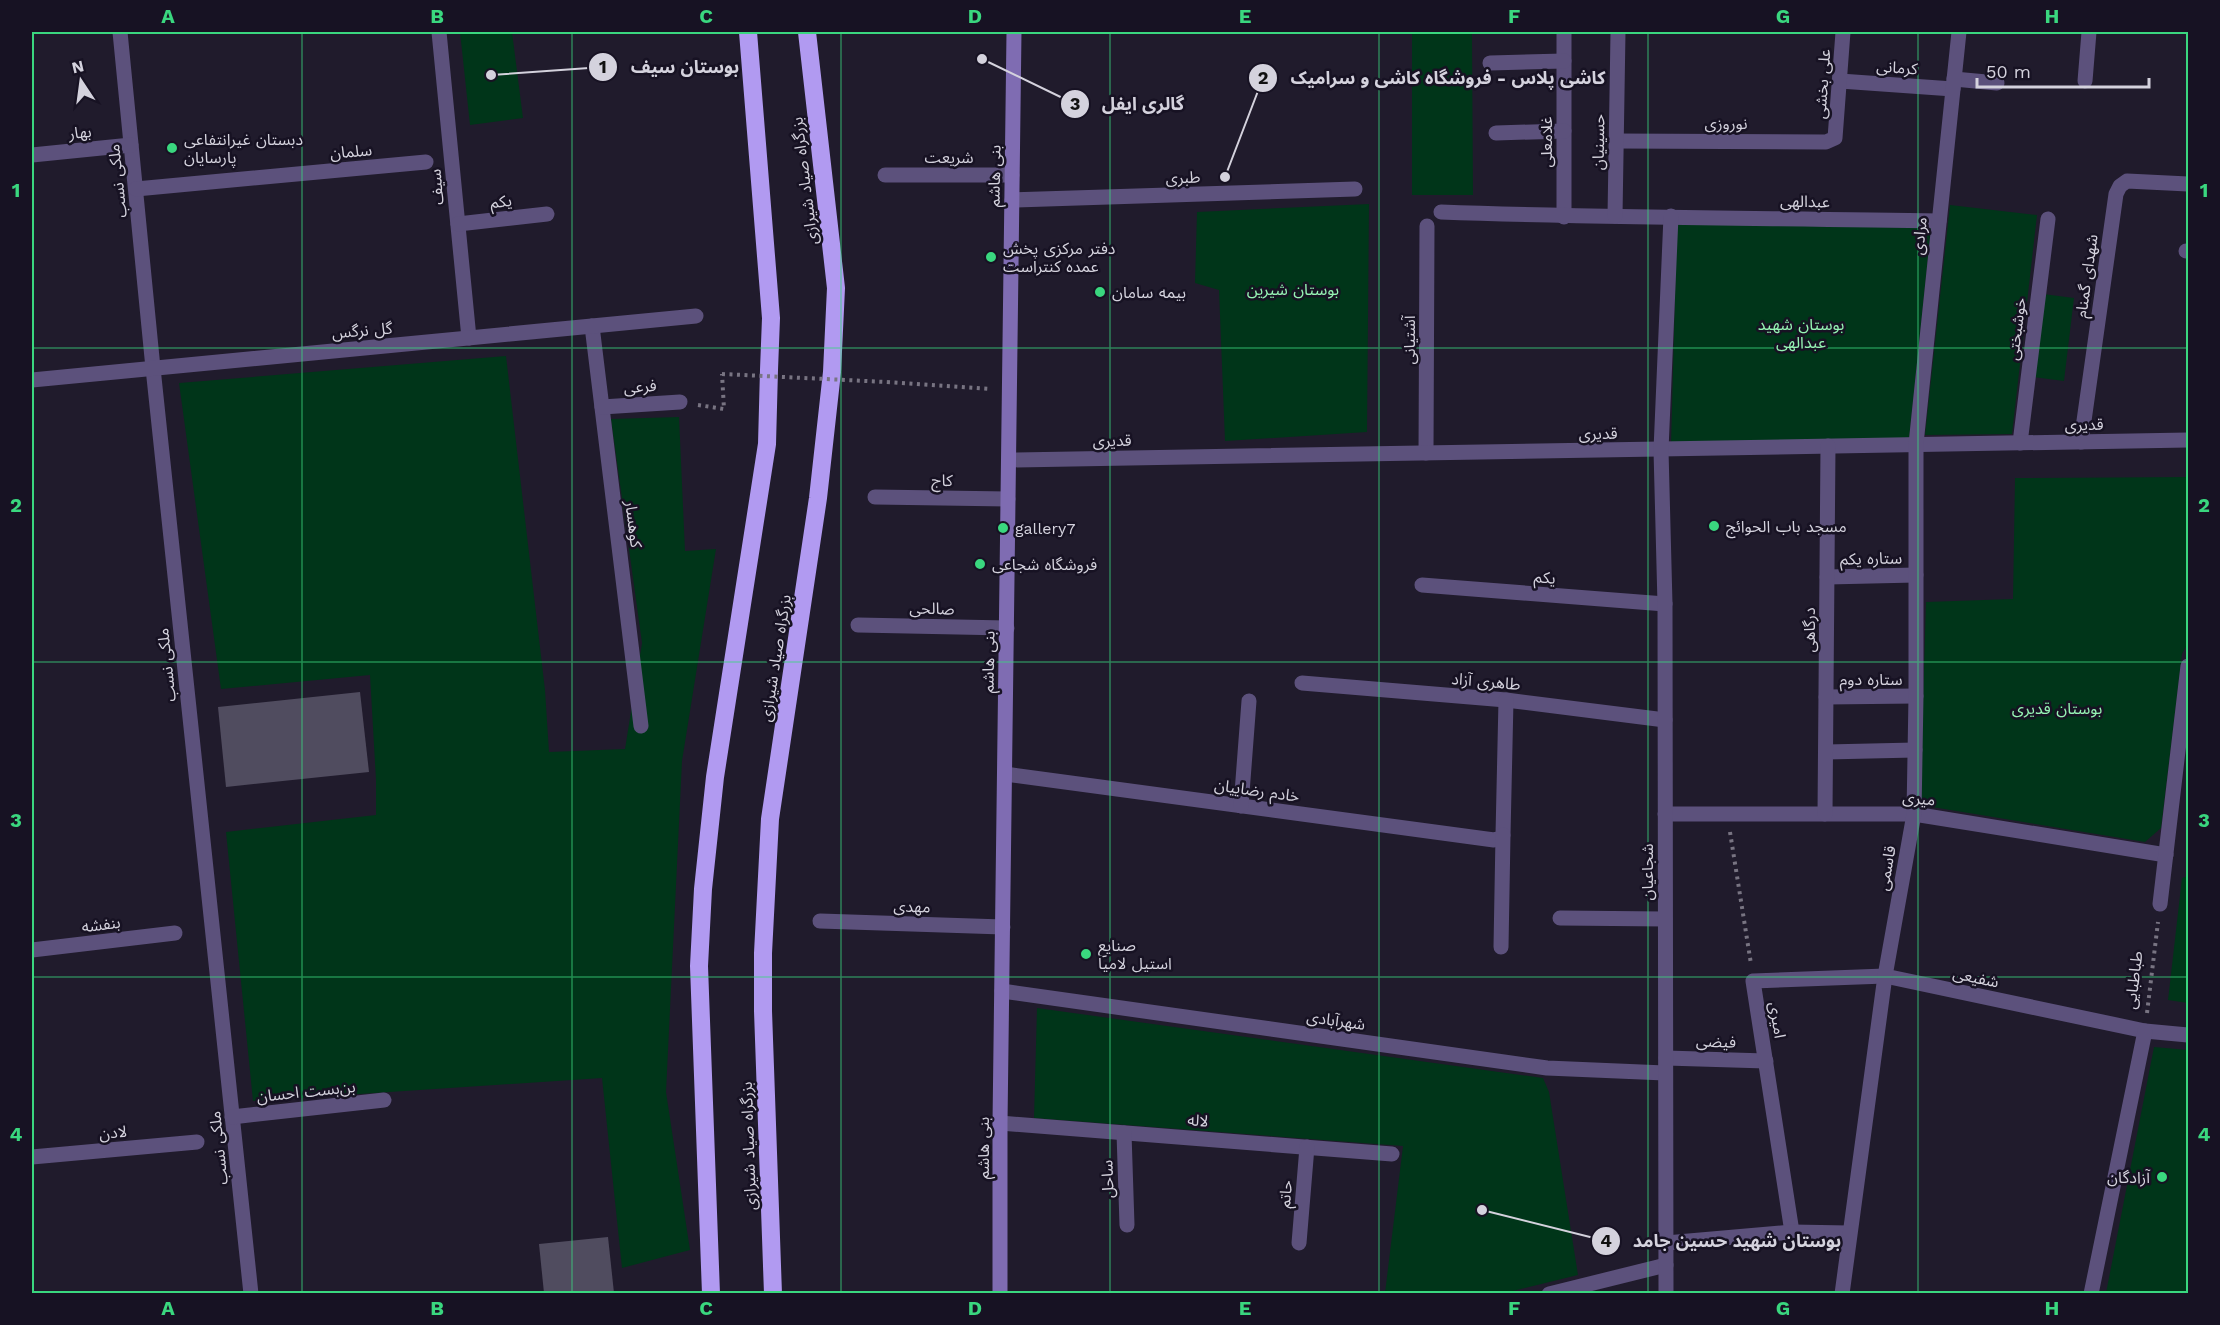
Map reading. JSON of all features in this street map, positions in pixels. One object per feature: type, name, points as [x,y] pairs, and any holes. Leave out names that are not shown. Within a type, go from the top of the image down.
[{"type":"highway","points":[[711,1293],[699,966],[703,889],[715,777],[767,444],[771,318],[748,32]]},
{"type":"highway","name":"بزرگراه صیاد شیرازی","points":[[773,1293],[763,1011],[763,953],[770,830],[818,498],[832,372],[837,288],[807,32]]},
{"type":"main road","name":"بنی هاشم","points":[[1000,1293],[1000,1123],[1014,32]]},
{"type":"street","name":"ملکی نسب","points":[[120,32],[153,368],[251,1293]]},
{"type":"street","name":"سیف","points":[[440,32],[469,338]]},
{"type":"street","name":"غلامعلی","points":[[1564,32],[1564,217]]},
{"type":"street","name":"حسینیان","points":[[1615,216],[1618,32]]},
{"type":"street","name":"علی بخشی","points":[[1835,138],[1843,32]]},
{"type":"street","name":"مرادی","points":[[1916,444],[1959,32]]},
{"type":"street","points":[[2085,81],[2089,32]]},
{"type":"street","points":[[1490,63],[1564,61]]},
{"type":"street","name":"کرمانی","points":[[1840,81],[1996,83]]},
{"type":"street","points":[[1496,133],[1564,131]]},
{"type":"street","name":"نوروزی","points":[[1616,141],[1826,142],[1835,138]]},
{"type":"street","name":"بهار","points":[[32,155],[131,145]]},
{"type":"street","name":"سلمان","points":[[136,189],[426,162]]},
{"type":"street","name":"شریعت","points":[[885,175],[1012,175]]},
{"type":"street","name":"شهدای گمنام","points":[[2081,442],[2116,194],[2120,186],[2127,181],[2188,184]]},
{"type":"street","name":"طبری","points":[[1012,200],[1355,189]]},
{"type":"street","name":"عبدالهی","points":[[1441,212],[1564,217],[1671,216],[1939,221]]},
{"type":"street","name":"یکم","points":[[458,224],[547,214]]},
{"type":"street","points":[[1661,450],[1671,216]]},
{"type":"street","name":"خوشبختی","points":[[2020,443],[2048,219]]},
{"type":"street","name":"آشتیانی","points":[[1426,453],[1427,226]]},
{"type":"street","name":"گل نرگس","points":[[32,380],[696,316]]},
{"type":"street","name":"کوهسار","points":[[592,326],[641,726]]},
{"type":"street","name":"فرعی","points":[[602,407],[680,402]]},
{"type":"street","name":"قدیری","points":[[1009,460],[2188,440]]},
{"type":"street","name":"قاسمی","points":[[1842,1293],[1885,976],[1914,814],[1916,444]]},
{"type":"street","name":"درگاهی","points":[[1825,814],[1828,446]]},
{"type":"street","name":"شجاعیان","points":[[1661,450],[1665,604],[1666,1293]]},
{"type":"street","name":"کاج","points":[[875,497],[1008,499]]},
{"type":"street","name":"ستاره یکم","points":[[1827,577],[1916,575]]},
{"type":"street","name":"یکم","points":[[1422,585],[1665,604]]},
{"type":"street","name":"صالحی","points":[[858,625],[1007,628]]},
{"type":"street","points":[[2160,904],[2184,741],[2188,666]]},
{"type":"street","name":"طاهری آزاد","points":[[1302,683],[1506,700],[1665,720]]},
{"type":"street","name":"ستاره دوم","points":[[1826,697],[1916,696]]},
{"type":"street","points":[[1501,947],[1506,700]]},
{"type":"street","points":[[1241,806],[1249,701]]},
{"type":"street","points":[[1826,752],[1915,750]]},
{"type":"street","name":"خادم رضاییان","points":[[1005,774],[1494,840],[1503,834]]},
{"type":"street","name":"میری","points":[[1665,814],[1914,814],[2166,855]]},
{"type":"street","points":[[1560,918],[1665,919]]},
{"type":"street","name":"مهدی","points":[[820,921],[1003,927]]},
{"type":"street","name":"بنفشه","points":[[32,950],[175,933]]},
{"type":"street","name":"شفیعی","points":[[1753,981],[1885,976],[2145,1031],[2188,1035]]},
{"type":"street","name":"امیری","points":[[1753,981],[1792,1232]]},
{"type":"street","name":"شهرآبادی","points":[[1002,991],[1547,1068],[1665,1066]]},
{"type":"street","name":"طباطبایی","points":[[2091,1293],[2145,1031]]},
{"type":"street","name":"فیضی","points":[[1665,1066],[1766,1061]]},
{"type":"street","name":"بن‌بست احسان","points":[[232,1117],[384,1100]]},
{"type":"street","name":"لاله","points":[[1000,1123],[1392,1154]]},
{"type":"street","name":"ساحل","points":[[1124,1132],[1126,1225]]},
{"type":"street","name":"لادن","points":[[32,1157],[197,1142]]},
{"type":"street","name":"حاتم","points":[[1299,1243],[1307,1147]]},
{"type":"street","points":[[1666,1243],[1792,1232],[1849,1233]]},
{"type":"street","points":[[1548,1293],[1666,1265]]},
{"type":"path","points":[[680,402],[724,409],[722,374],[1010,390]]},
{"type":"path","points":[[1727,814],[1753,981]]},
{"type":"path","name":"طباطبایی","points":[[2145,1031],[2160,904]]},
{"type":"green space","points":[[460,32],[512,32],[523,118],[470,125]]},
{"type":"green space","points":[[1412,32],[1472,32],[1473,195],[1412,195]]},
{"type":"green space","name":"بوستان شیرین","points":[[1369,204],[1367,432],[1225,441],[1219,290],[1195,283],[1197,212]]},
{"type":"green space","points":[[1950,205],[2037,215],[2012,434],[1925,435]]},
{"type":"green space","name":"بوستان شهید عبدالهی","points":[[1677,223],[1931,228],[1909,440],[1671,444]]},
{"type":"green space","points":[[2043,294],[2074,298],[2064,381],[2033,377]]},
{"type":"green space","points":[[506,356],[545,690],[549,752],[625,749],[642,643],[611,419],[679,417],[685,551],[716,549],[682,761],[666,1092],[690,1250],[622,1268],[602,1078],[253,1101],[226,832],[376,815],[370,675],[221,689],[179,383]]},
{"type":"green space","name":"بوستان قدیری","points":[[2188,477],[2188,643],[2182,654],[2161,828],[2145,842],[1920,805],[1926,602],[2013,599],[2015,478]]},
{"type":"green space","points":[[2188,876],[2188,1003],[2168,1000],[2182,878]]},
{"type":"green space","points":[[1037,1008],[1543,1078],[1549,1092],[1578,1275],[1504,1293],[1385,1293],[1403,1146],[1034,1118]]},
{"type":"green space","name":"آزادگان","points":[[2154,1047],[2188,1050],[2188,1293],[2106,1293]]},
{"type":"building","points":[[360,692],[369,772],[226,787],[218,707]]},
{"type":"building","points":[[608,1237],[614,1293],[544,1293],[539,1244]]},
{"type":"place","name":"گالری ایفل","points":[[982,59]]},
{"type":"place","name":"بوستان سیف","points":[[491,75]]},
{"type":"place","name":"دبستان غیرانتفاعی پارسایان","points":[[172,148]]},
{"type":"place","name":"کاشی پلاس - فروشگاه کاشی و سرامیک","points":[[1225,177]]},
{"type":"place","name":"دفتر مرکزی پخش عمده کنتراست","points":[[991,257]]},
{"type":"place","name":"بیمه سامان","points":[[1100,292]]},
{"type":"place","name":"مسجد باب الحوائج","points":[[1714,526]]},
{"type":"place","name":"gallery7","points":[[1003,528]]},
{"type":"place","name":"فروشگاه شجاعی","points":[[980,564]]},
{"type":"place","name":"صنایع استیل لامیا","points":[[1086,954]]},
{"type":"place","name":"آزادگان","points":[[2162,1177]]},
{"type":"place","name":"بوستان شهید حسین جامد","points":[[1482,1210]]}]
